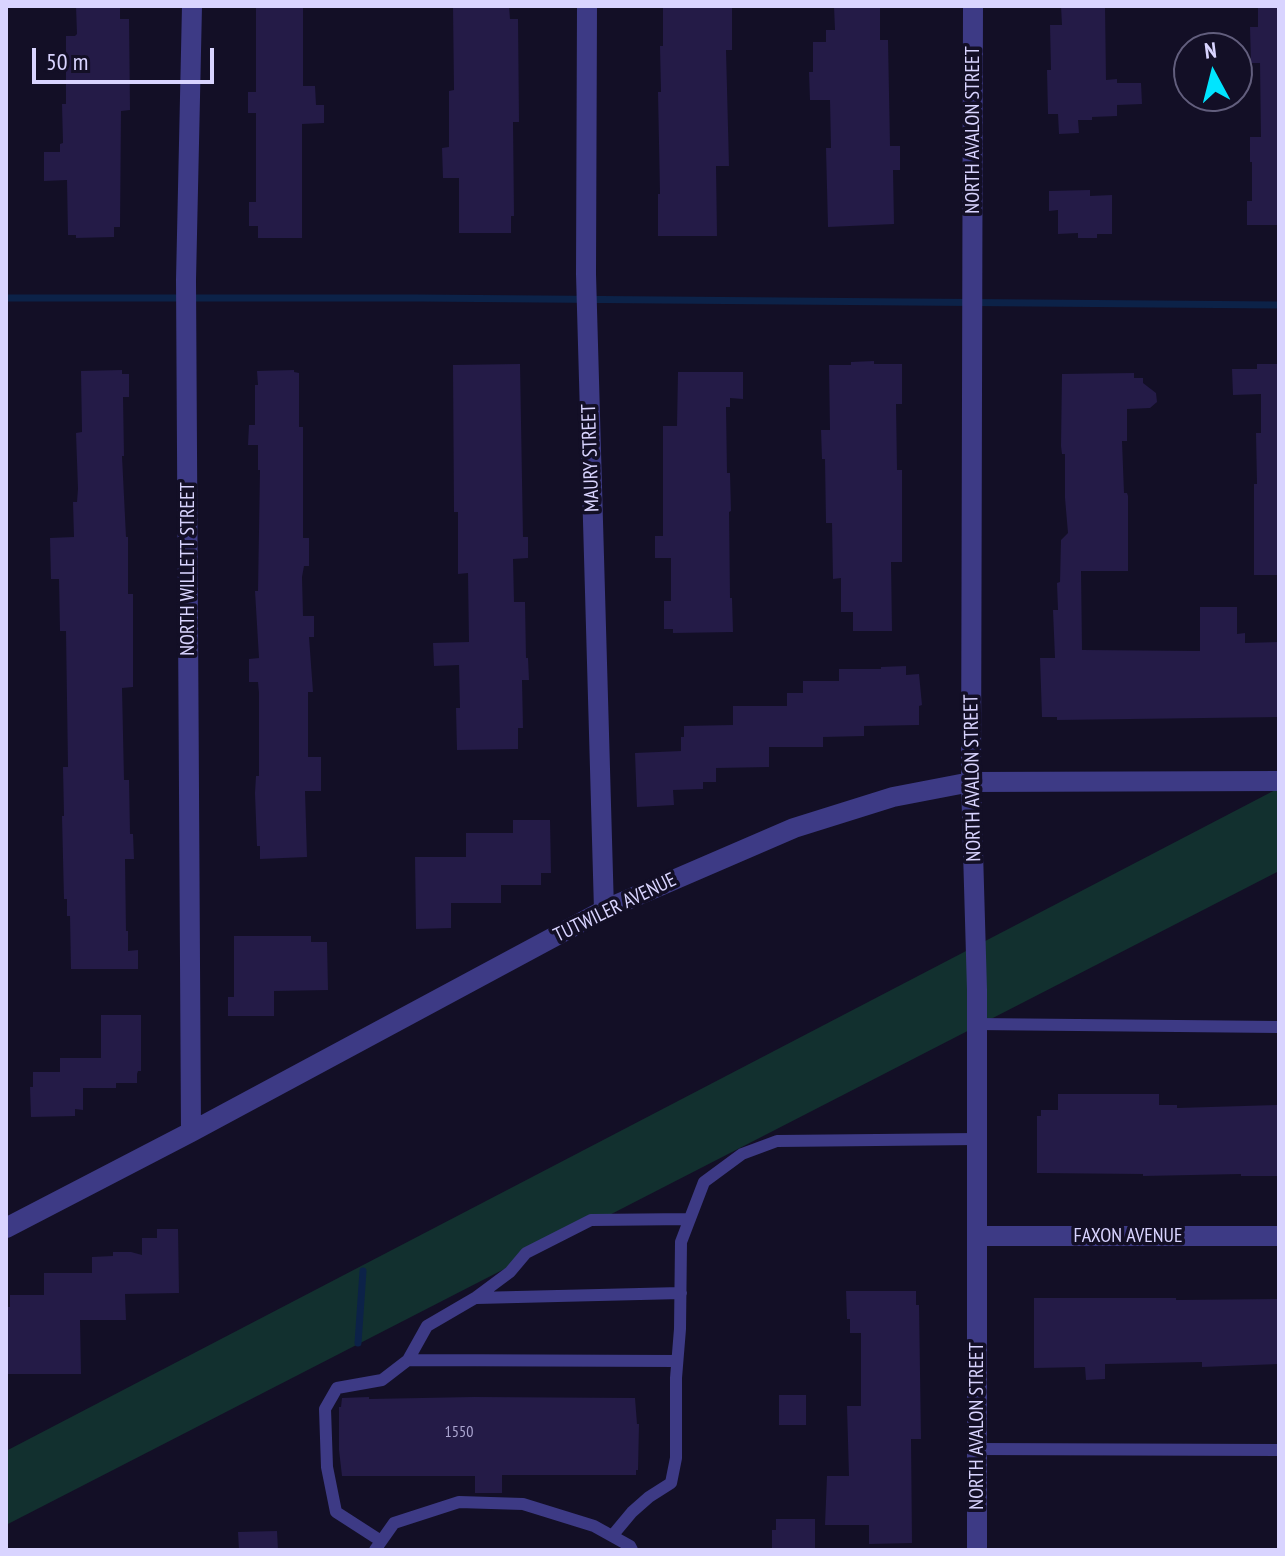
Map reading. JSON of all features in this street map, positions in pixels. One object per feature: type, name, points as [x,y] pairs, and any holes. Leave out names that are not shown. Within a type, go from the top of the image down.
[{"type":"street","name":"NORTH WILLETT STREET","points":[[191,1132],[186,280],[192,6]]},
{"type":"street","name":"MAURY STREET","points":[[587,6],[586,274],[604,910]]},
{"type":"street","name":"NORTH AVALON STREET","points":[[973,6],[971,782],[977,1139],[977,1550]]},
{"type":"street","name":"TUTWILER AVENUE","points":[[6,1228],[604,910],[794,828],[893,797],[971,782],[1279,781]]},
{"type":"street","name":"FAXON AVENUE","points":[[977,1236],[1279,1236]]},
{"type":"lane","points":[[976,1024],[1279,1027]]},
{"type":"lane","points":[[612,1536],[632,1512],[671,1483],[676,1458],[681,1242],[704,1182],[742,1154],[777,1141],[977,1139]]},
{"type":"lane","points":[[632,1550],[594,1526],[523,1504],[459,1502],[394,1523],[378,1546],[336,1512],[327,1467],[325,1409],[337,1388],[382,1380],[408,1360],[427,1326],[475,1298],[510,1272],[526,1253],[591,1220],[690,1219]]},
{"type":"lane","points":[[475,1298],[681,1293]]},
{"type":"lane","points":[[408,1360],[677,1361]]},
{"type":"lane","points":[[977,1449],[1279,1450]]},
{"type":"green space","points":[[1279,788],[1279,871],[6,1525],[6,1451]]},
{"type":"building","points":[[76,6],[120,6],[120,19],[129,19],[130,110],[121,111],[120,227],[114,227],[114,237],[76,238],[76,235],[68,235],[67,180],[44,181],[44,152],[60,152],[60,144],[63,143],[66,36],[77,34]]},
{"type":"building","points":[[256,6],[303,6],[303,86],[315,86],[316,105],[324,105],[324,123],[302,124],[302,238],[258,238],[258,226],[249,226],[249,202],[256,202],[256,113],[248,113],[248,92],[256,92]]},
{"type":"building","points":[[453,6],[509,6],[510,19],[518,19],[519,122],[513,122],[514,216],[511,216],[511,233],[459,233],[459,178],[443,178],[442,148],[449,147],[449,91],[454,90]]},
{"type":"building","points":[[663,6],[732,6],[732,50],[726,50],[729,166],[716,166],[717,236],[658,236],[658,92],[661,92]]},
{"type":"building","points":[[834,6],[880,6],[880,40],[888,40],[890,146],[900,146],[900,170],[893,170],[894,224],[828,227],[826,148],[831,148],[830,100],[810,100],[809,72],[813,72],[813,42],[826,42],[826,30],[835,30]]},
{"type":"building","points":[[1061,6],[1105,6],[1106,80],[1141,83],[1142,104],[1117,105],[1117,116],[1078,120],[1079,133],[1059,134],[1058,114],[1048,114],[1050,25],[1062,25]]},
{"type":"building","points":[[1258,6],[1279,6],[1279,225],[1247,225],[1247,201],[1252,201],[1250,137],[1261,137],[1260,63],[1253,63],[1253,32],[1250,32],[1250,27],[1258,27]]},
{"type":"building","points":[[1090,190],[1090,196],[1112,195],[1112,234],[1078,238],[1078,233],[1058,234],[1058,210],[1049,211],[1049,191]]},
{"type":"building","points":[[874,361],[874,364],[902,364],[902,404],[896,404],[897,470],[902,470],[902,562],[891,562],[892,631],[853,631],[853,612],[841,612],[841,578],[833,579],[832,523],[826,523],[825,459],[822,459],[821,430],[830,430],[829,365]]},
{"type":"building","points":[[520,364],[523,537],[528,537],[528,558],[513,559],[514,602],[525,602],[529,680],[522,680],[523,728],[518,728],[518,749],[457,750],[459,665],[434,666],[433,643],[469,642],[468,573],[458,574],[458,512],[454,512],[453,365]]},
{"type":"building","points":[[1257,364],[1279,364],[1279,575],[1254,575],[1254,484],[1257,484],[1256,433],[1261,433],[1261,394],[1233,395],[1232,369],[1257,369]]},
{"type":"building","points":[[122,370],[122,374],[129,374],[129,397],[123,397],[122,456],[128,537],[128,594],[133,594],[133,687],[122,688],[124,780],[129,780],[130,834],[133,834],[134,859],[125,859],[126,931],[128,951],[138,950],[138,969],[71,969],[70,916],[67,916],[67,899],[64,899],[62,816],[63,767],[68,767],[66,631],[60,631],[59,579],[51,579],[50,538],[74,537],[73,502],[77,502],[78,489],[76,433],[82,432],[81,371]]},
{"type":"building","points":[[294,370],[299,373],[299,427],[303,427],[303,538],[309,538],[309,566],[304,566],[302,577],[303,616],[314,616],[314,637],[309,637],[313,692],[308,692],[308,757],[321,757],[321,791],[305,791],[307,857],[260,859],[255,793],[256,776],[259,776],[259,693],[258,682],[249,682],[249,659],[259,658],[255,591],[258,591],[260,470],[258,445],[248,445],[249,425],[255,425],[257,371]]},
{"type":"building","points":[[678,372],[743,372],[743,399],[730,398],[730,407],[726,407],[733,632],[673,633],[673,629],[664,629],[664,601],[671,601],[671,558],[655,558],[655,536],[663,536],[663,426],[677,426]]},
{"type":"building","points":[[1134,373],[1134,378],[1143,378],[1143,383],[1156,393],[1157,402],[1150,408],[1127,409],[1127,441],[1122,441],[1124,493],[1128,496],[1128,571],[1081,571],[1082,650],[1200,651],[1200,607],[1237,607],[1237,634],[1245,633],[1245,643],[1279,642],[1279,717],[1057,720],[1057,717],[1042,717],[1040,658],[1055,658],[1053,610],[1058,610],[1061,540],[1068,533],[1065,454],[1062,454],[1061,446],[1062,374]]},
{"type":"building","points":[[906,666],[906,675],[919,674],[922,705],[919,706],[919,725],[864,726],[864,736],[823,737],[823,747],[769,747],[769,767],[716,768],[716,782],[703,782],[703,789],[673,790],[674,805],[637,807],[635,753],[681,751],[684,726],[733,725],[733,706],[787,706],[787,693],[803,693],[803,681],[839,681],[839,669]]},
{"type":"building","points":[[513,820],[550,820],[551,873],[541,873],[541,885],[501,885],[501,903],[451,903],[451,928],[416,929],[415,857],[466,857],[466,833],[513,833]]},
{"type":"building","points":[[234,936],[311,936],[311,942],[327,942],[328,990],[274,991],[274,1016],[228,1016],[228,997],[234,997]]},
{"type":"building","points":[[101,1015],[141,1015],[141,1071],[137,1074],[137,1083],[116,1083],[116,1088],[83,1088],[83,1110],[75,1109],[75,1116],[31,1117],[33,1072],[60,1072],[60,1058],[101,1058]]},
{"type":"building","points":[[1058,1094],[1159,1094],[1159,1105],[1177,1105],[1177,1108],[1277,1105],[1277,1176],[1037,1173],[1037,1116],[1041,1116],[1041,1110],[1058,1110]]},
{"type":"building","points":[[157,1229],[178,1229],[179,1293],[125,1294],[126,1320],[80,1320],[81,1374],[6,1374],[6,1307],[10,1307],[10,1295],[44,1295],[44,1273],[92,1273],[92,1257],[113,1256],[113,1252],[142,1255],[142,1238],[157,1238]]},
{"type":"building","points":[[846,1291],[916,1291],[916,1305],[919,1305],[921,1439],[911,1439],[912,1543],[869,1544],[869,1525],[825,1525],[827,1476],[849,1476],[847,1406],[861,1406],[861,1333],[850,1333]]},
{"type":"building","points":[[1034,1298],[1279,1299],[1279,1364],[1202,1367],[1202,1362],[1105,1364],[1105,1379],[1086,1380],[1085,1367],[1034,1368]]},
{"type":"building","points":[[779,1395],[806,1395],[806,1425],[779,1425]]},
{"type":"building","points":[[342,1398],[635,1398],[639,1424],[638,1470],[636,1475],[502,1475],[502,1493],[475,1493],[475,1476],[342,1476],[339,1407]]},
{"type":"building","points":[[776,1519],[815,1519],[815,1550],[772,1550],[772,1530],[776,1530]]},
{"type":"building","points":[[277,1531],[278,1550],[239,1550],[238,1532]]},
{"type":"waterway","points":[[6,298],[1279,305]]},
{"type":"waterway","points":[[358,1343],[363,1271]]}]
